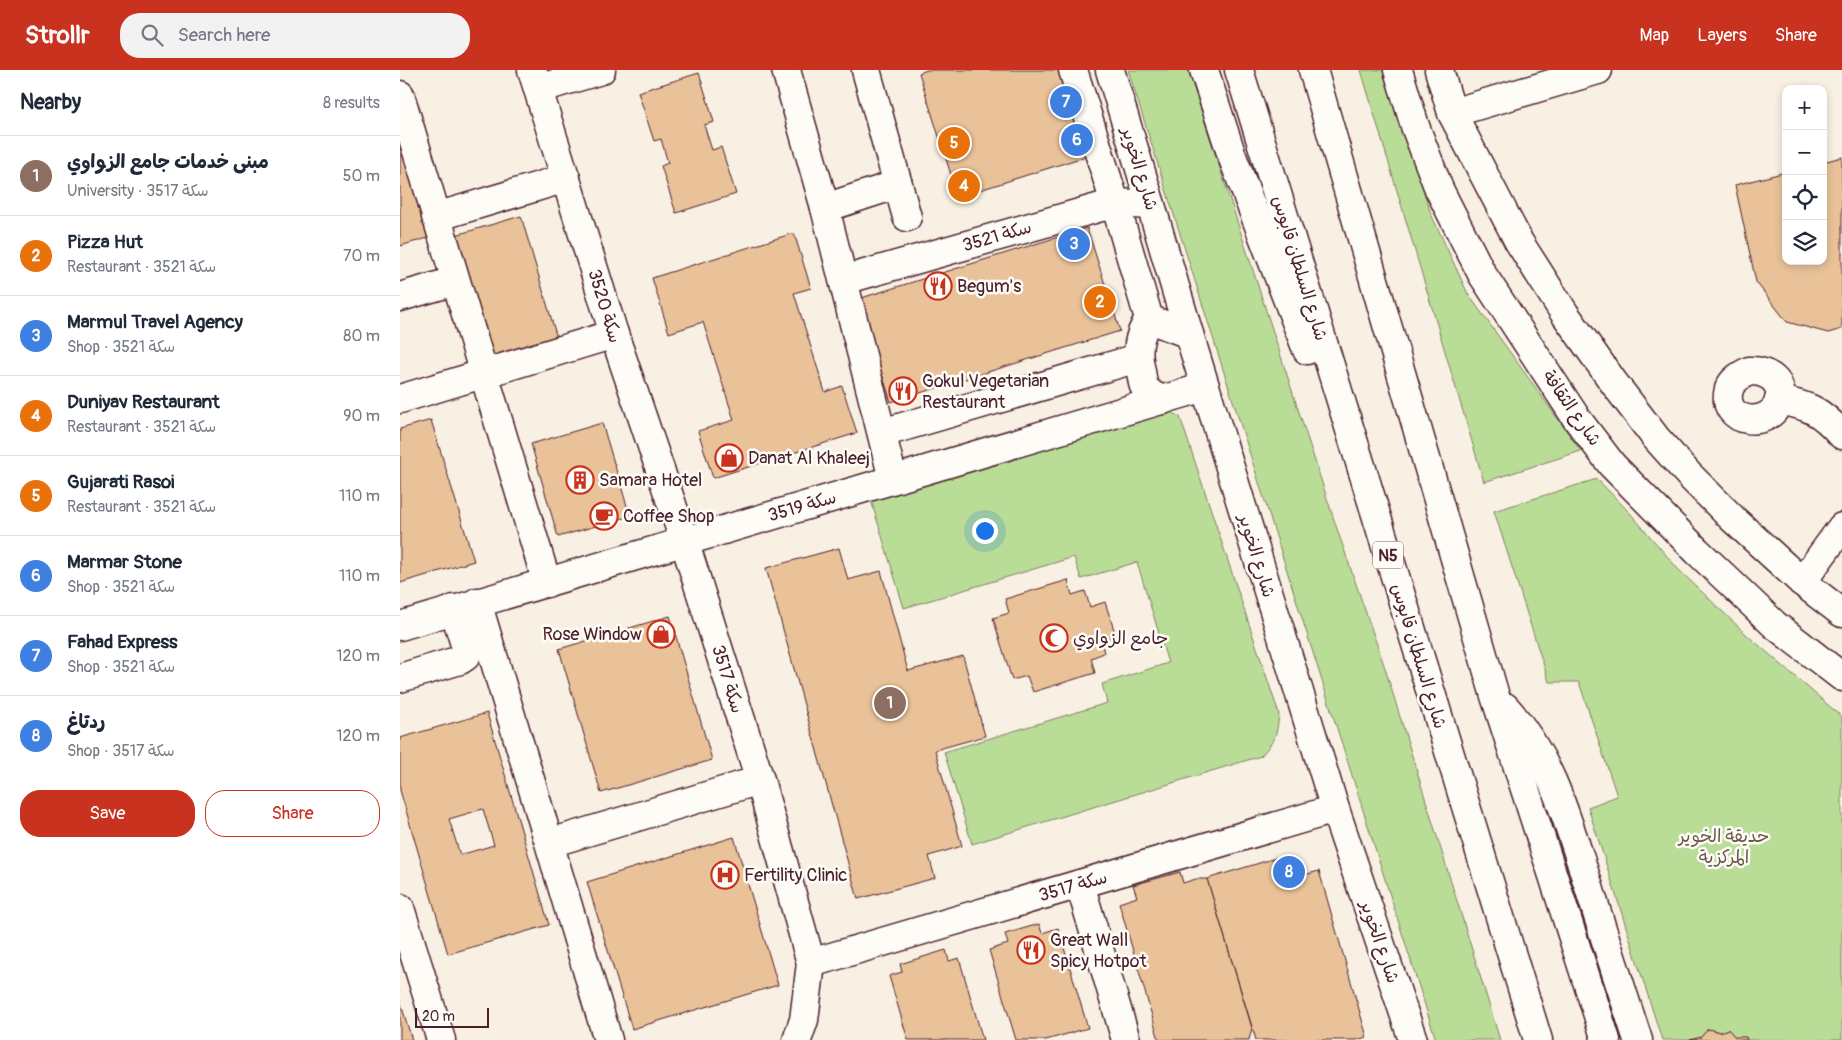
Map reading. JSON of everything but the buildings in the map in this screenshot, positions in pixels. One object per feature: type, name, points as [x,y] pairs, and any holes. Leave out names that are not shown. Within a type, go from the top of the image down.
[{"type":"main road","points":[[535,80],[600,70]]},
{"type":"main road","points":[[786,70],[825,208],[894,479]]},
{"type":"main road","points":[[866,70],[907,217]]},
{"type":"main road","points":[[1073,70],[1149,319]]},
{"type":"main road","name":"شارع الخوير","points":[[1110,70],[1152,205],[1205,388],[1335,809],[1412,1040]]},
{"type":"main road","points":[[1204,70],[1232,156],[1390,562]]},
{"type":"main road","name":"شارع السلطان قابوس","points":[[1239,70],[1538,1040]]},
{"type":"main road","points":[[1313,70],[1495,696],[1606,1040]]},
{"type":"main road","name":"شارع الثقافة","points":[[1398,70],[1415,126],[1439,189],[1482,274],[1566,403],[1612,464],[1697,551],[1774,625],[1842,677]]},
{"type":"main road","points":[[1411,70],[1424,105],[1430,110],[1452,113],[1598,70]]},
{"type":"main road","points":[[1439,70],[1452,113],[1519,242],[1565,314],[1620,391],[1656,438],[1690,476],[1733,519],[1802,582],[1842,613]]},
{"type":"main road","name":"سكة 3520","points":[[535,80],[614,334],[684,540]]},
{"type":"main road","points":[[400,95],[547,583]]},
{"type":"main road","points":[[1452,113],[1441,137],[1440,146],[1457,189],[1470,250]]},
{"type":"main road","points":[[436,217],[566,178]]},
{"type":"main road","points":[[825,208],[898,184]]},
{"type":"main road","name":"سكة 3521","points":[[844,280],[1115,203],[1152,205]]},
{"type":"main road","points":[[400,297],[455,281]]},
{"type":"main road","points":[[1149,319],[1189,334]]},
{"type":"main road","points":[[1149,319],[1141,331],[1137,349],[1138,358],[1144,386],[1152,395],[1163,400]]},
{"type":"main road","points":[[400,399],[614,334]]},
{"type":"main road","points":[[882,434],[1138,358]]},
{"type":"main road","name":"سكة 3519","points":[[400,626],[684,540],[1205,388]]},
{"type":"main road","points":[[1779,400],[1804,405],[1826,418],[1842,435]]},
{"type":"main road","points":[[1802,582],[1842,527]]},
{"type":"main road","name":"سكة 3517","points":[[684,540],[760,780],[811,963],[801,1037]]},
{"type":"main road","points":[[400,678],[460,660],[466,656],[465,606]]},
{"type":"main road","points":[[465,606],[550,843],[608,1040]]},
{"type":"main road","points":[[1495,696],[1527,734],[1552,777],[1638,1040]]},
{"type":"main road","points":[[550,843],[760,780]]},
{"type":"main road","name":"سكة 3517","points":[[811,963],[1335,809]]},
{"type":"main road","points":[[1080,884],[1126,1040]]},
{"type":"main road","points":[[400,908],[441,1040]]},
{"type":"green space","points":[[1128,70],[1188,70],[1337,529],[1384,665],[1500,1040],[1436,1040]]},
{"type":"green space","points":[[1361,70],[1385,70],[1431,214],[1468,294],[1581,451],[1484,482]]},
{"type":"green space","points":[[1165,409],[1180,417],[1279,714],[1274,737],[1261,756],[972,844],[944,752],[1107,703],[1102,684],[1168,663],[1137,562],[1081,579],[1074,557],[904,608],[870,497]]},
{"type":"green space","name":"حديقة الخوير المركزية","points":[[1597,479],[1630,513],[1678,569],[1747,635],[1842,717],[1842,1040],[1662,1040],[1588,807],[1617,796],[1579,682],[1549,682],[1494,511]]},
{"type":"place","name":"Fahad Express","points":[[1066,102]]},
{"type":"place","name":"Marmar Stone","points":[[1077,140]]},
{"type":"place","name":"Gujarati Rasoi","points":[[954,143]]},
{"type":"place","name":"Duniyav Restaurant","points":[[964,186]]},
{"type":"place","name":"Marmul Travel Agency","points":[[1074,244]]},
{"type":"place","name":"Begum's","points":[[938,286]]},
{"type":"place","name":"Pizza Hut","points":[[1100,302]]},
{"type":"place","name":"Gokul Vegetarian Restaurant","points":[[903,391]]},
{"type":"place","name":"Danat Al Khaleej","points":[[729,458]]},
{"type":"place","name":"Samara Hotel","points":[[580,480]]},
{"type":"place","name":"Coffee Shop","points":[[604,516]]},
{"type":"place","name":"Rose Window","points":[[661,634]]},
{"type":"place","name":"جامع الزواوي","points":[[1054,638]]},
{"type":"place","name":"مبنى خدمات جامع الزواوي","points":[[890,703]]},
{"type":"place","name":"ردتاغ","points":[[1289,872]]},
{"type":"place","name":"Fertility Clinic","points":[[725,875]]},
{"type":"place","name":"Great Wall Spicy Hotpot","points":[[1031,950]]}]
